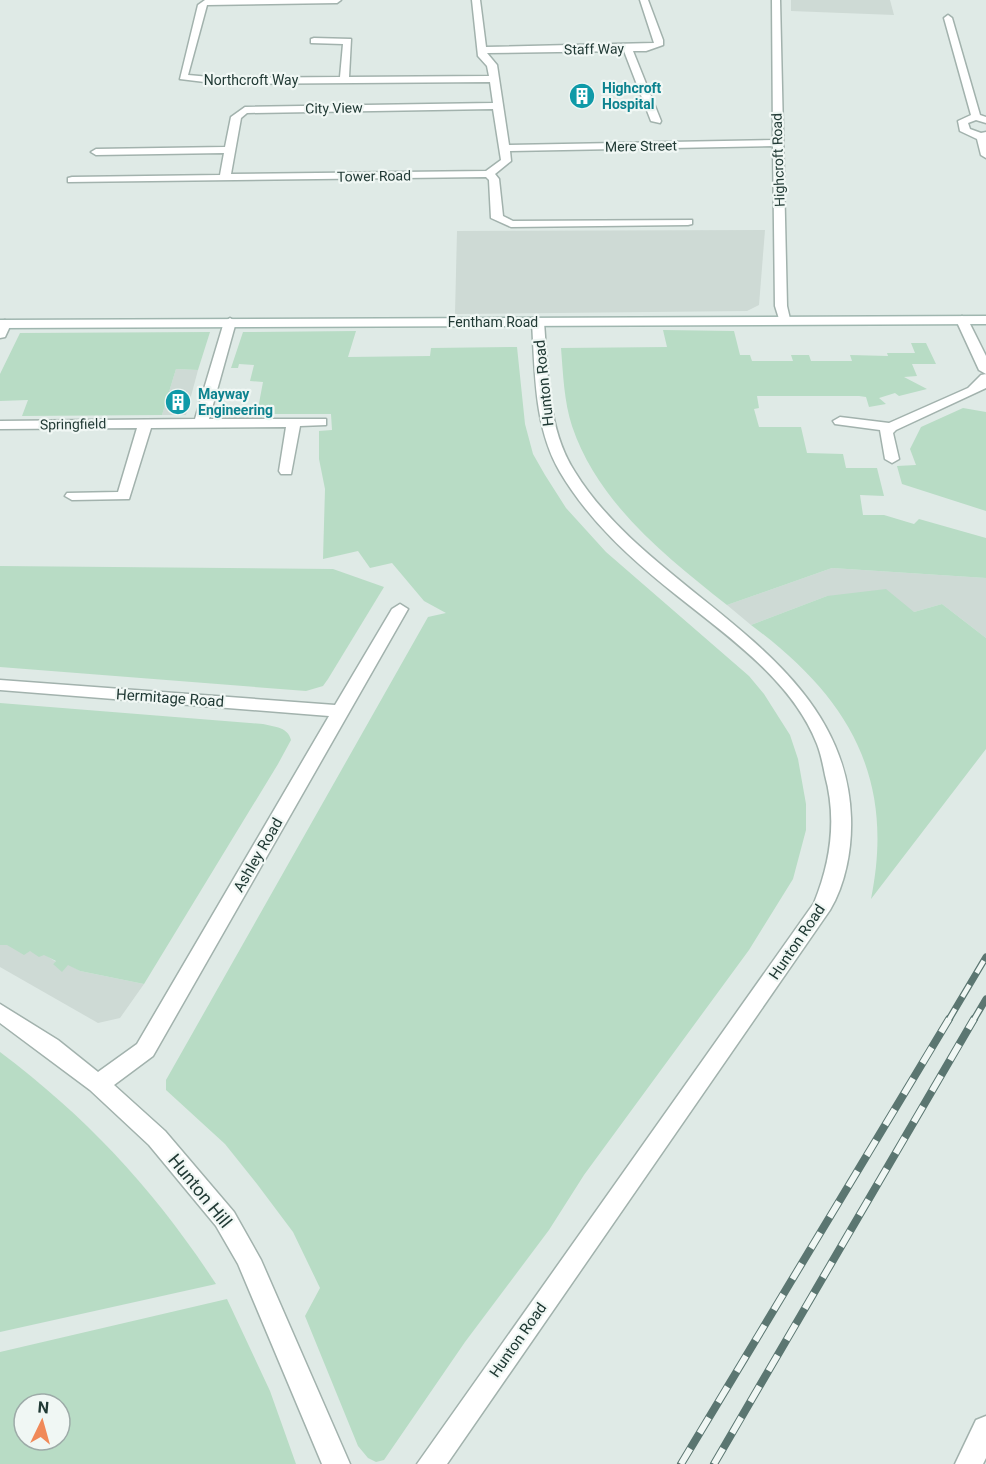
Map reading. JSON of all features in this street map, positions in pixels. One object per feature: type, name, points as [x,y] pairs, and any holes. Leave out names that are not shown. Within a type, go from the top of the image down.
[{"type":"street","name":"Northcroft Way","points":[[337,0],[218,1],[202,5],[183,77],[221,81],[494,79]]},
{"type":"street","points":[[476,0],[483,56],[492,65],[506,161],[489,174],[494,179],[497,218],[502,222],[521,226],[688,222]]},
{"type":"street","name":"Staff Way","points":[[482,50],[627,48],[658,45],[659,40],[644,0]]},
{"type":"street","name":"Highcroft Road","points":[[776,0],[781,306],[784,319]]},
{"type":"street","points":[[948,18],[972,104],[981,118],[963,121],[965,131],[984,136],[986,155]]},
{"type":"street","points":[[314,41],[348,41],[344,80]]},
{"type":"street","points":[[627,48],[656,121]]},
{"type":"street","points":[[972,104],[986,104]]},
{"type":"street","name":"City View","points":[[225,178],[236,117],[245,110],[497,106]]},
{"type":"street","name":"Mere Street","points":[[504,148],[778,143]]},
{"type":"street","points":[[96,152],[231,150]]},
{"type":"street","name":"Tower Road","points":[[72,180],[489,174]]},
{"type":"street","points":[[628,212],[630,225]]},
{"type":"street","points":[[963,320],[986,369]]},
{"type":"street","name":"Fentham Road","points":[[2,327],[230,322],[986,320]]},
{"type":"street","points":[[201,423],[230,322]]},
{"type":"street","name":"Hunton Road","points":[[431,1464],[823,905],[836,875],[840,852],[843,814],[836,767],[807,707],[762,658],[665,579],[601,520],[567,474],[556,451],[546,418],[538,322]]},
{"type":"street","points":[[892,459],[886,438],[886,432],[891,427],[973,391],[984,383],[986,378]]},
{"type":"street","points":[[973,391],[986,398]]},
{"type":"street","points":[[840,421],[891,427]]},
{"type":"street","points":[[286,471],[294,422]]},
{"type":"street","name":"Springfield","points":[[0,425],[321,422]]},
{"type":"street","points":[[72,496],[124,496],[145,423]]},
{"type":"street","name":"Ashley Road","points":[[98,1084],[145,1050],[400,609]]},
{"type":"street","name":"Hermitage Road","points":[[0,685],[340,711]]},
{"type":"street","name":"Hunton Hill","points":[[0,1012],[50,1046],[98,1084],[157,1138],[225,1219],[249,1260],[336,1464]]},
{"type":"street","points":[[969,1464],[986,1429]]},
{"type":"shaded area","points":[[791,0],[890,0],[894,15],[791,11]]},
{"type":"shaded area","points":[[765,230],[759,305],[747,311],[455,314],[457,231]]},
{"type":"shaded area","points":[[176,369],[198,370],[186,415],[162,415]]},
{"type":"shaded area","points":[[832,568],[986,578],[986,638],[942,604],[914,612],[827,596],[751,625],[727,605]]},
{"type":"shaded area","points":[[2,943],[44,954],[56,962],[53,964],[68,964],[80,971],[144,984],[120,1018],[98,1023],[0,967],[0,945]]},
{"type":"green space","points":[[663,330],[734,331],[740,355],[750,355],[752,361],[793,361],[791,355],[809,355],[811,361],[852,361],[850,355],[888,356],[887,353],[915,353],[911,343],[926,343],[936,364],[912,364],[917,376],[904,377],[927,389],[899,396],[895,393],[879,398],[886,404],[869,407],[866,397],[859,396],[757,396],[759,408],[754,409],[759,427],[801,427],[807,453],[843,454],[846,468],[877,468],[884,496],[860,495],[863,515],[884,515],[914,524],[919,519],[986,538],[986,578],[832,568],[727,605],[658,547],[616,504],[598,480],[584,454],[569,417],[561,348],[667,347]]},
{"type":"green space","points":[[356,331],[348,357],[430,356],[431,348],[517,347],[525,424],[533,454],[545,475],[566,508],[606,552],[749,676],[764,694],[790,735],[798,759],[806,804],[806,830],[793,879],[749,950],[584,1175],[549,1230],[465,1342],[384,1460],[376,1462],[368,1458],[358,1446],[305,1316],[320,1288],[293,1232],[225,1144],[166,1090],[166,1080],[428,617],[446,613],[424,601],[392,563],[370,568],[358,551],[323,559],[325,489],[319,459],[319,431],[332,430],[331,414],[257,414],[263,382],[250,381],[254,365],[239,364],[238,368],[231,368],[243,332]]},
{"type":"green space","points":[[210,332],[198,370],[176,369],[162,415],[22,416],[28,400],[0,401],[0,374],[20,333]]},
{"type":"green space","points":[[963,408],[986,412],[986,511],[902,484],[897,466],[916,465],[910,449],[921,427]]},
{"type":"green space","points":[[0,566],[333,569],[384,587],[323,686],[306,691],[0,667]]},
{"type":"green space","points":[[886,589],[914,612],[942,604],[986,638],[986,749],[871,899],[877,855],[876,814],[869,777],[856,742],[838,710],[814,680],[785,652],[751,625],[827,596]]},
{"type":"green space","points":[[0,703],[263,724],[287,732],[291,740],[278,764],[144,984],[80,971],[68,965],[62,972],[53,964],[56,961],[44,955],[39,957],[30,951],[24,955],[7,945],[0,945]]},
{"type":"green space","points":[[0,1052],[63,1103],[118,1158],[169,1218],[216,1284],[0,1332]]},
{"type":"green space","points":[[227,1299],[270,1391],[296,1464],[0,1464],[0,1352]]},
{"type":"railway","points":[[948,1021],[986,957]]},
{"type":"railway","points":[[973,1021],[986,999]]},
{"type":"railway","points":[[681,1464],[949,1019]]},
{"type":"railway","points":[[714,1464],[974,1019]]},
{"type":"place","name":"Highcroft Hospital","points":[[582,96]]},
{"type":"place","name":"Mayway Engineering","points":[[178,402]]}]
